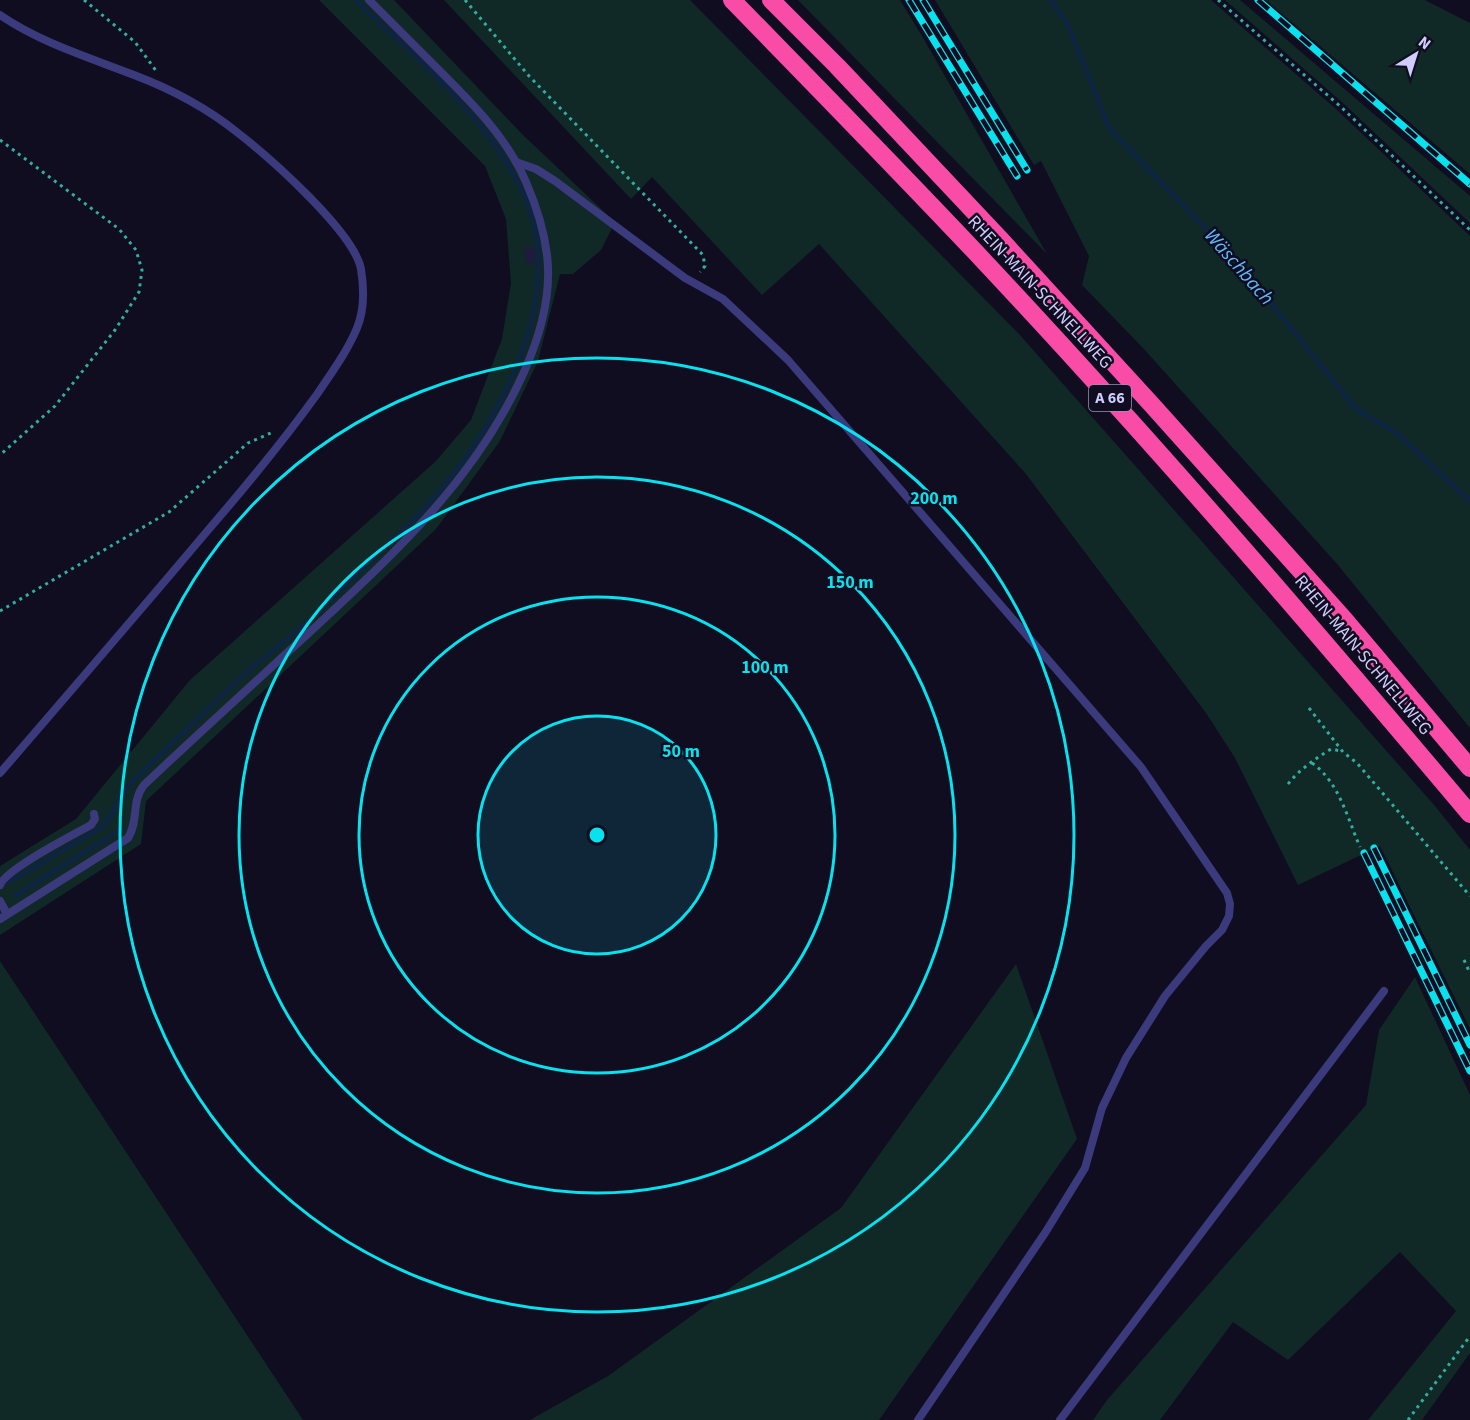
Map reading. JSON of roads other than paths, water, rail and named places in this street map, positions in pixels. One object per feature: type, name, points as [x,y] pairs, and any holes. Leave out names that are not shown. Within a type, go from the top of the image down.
[{"type":"highway","name":"RHEIN-MAIN-SCHNELLWEG","points":[[732,0],[981,258],[1133,424],[1320,636],[1470,814]]},
{"type":"highway","name":"RHEIN-MAIN-SCHNELLWEG","points":[[771,0],[837,66],[992,230],[1168,423],[1337,610],[1470,768]]},
{"type":"lane","points":[[0,902],[4,917],[128,838],[135,823],[136,798],[144,785],[381,566],[429,517],[472,463],[501,418],[523,374],[538,337],[546,297],[548,256],[533,199],[505,143],[476,107],[369,0]]},
{"type":"lane","points":[[0,15],[51,44],[171,91],[223,122],[278,167],[333,221],[346,238],[360,265],[364,298],[359,325],[345,354],[297,422],[237,497],[0,773]]},
{"type":"lane","points":[[516,162],[536,169],[555,181],[685,278],[723,299],[788,360],[1141,767],[1227,893],[1230,904],[1222,930],[1165,996],[1126,1058],[1102,1108],[1085,1167],[1045,1233],[918,1420]]},
{"type":"lane","points":[[0,885],[2,879],[19,867],[91,825],[95,819],[94,814]]},
{"type":"lane","points":[[1060,1420],[1384,991]]},
{"type":"waterway","points":[[9,882],[104,826],[125,790],[143,771],[259,661],[308,622],[410,523],[444,486],[476,443],[514,372],[531,322],[537,291],[537,245],[526,200],[511,171],[473,117],[451,92],[356,0]]},
{"type":"waterway","name":"Wäschbach","points":[[1050,0],[1067,23],[1109,128],[1238,262],[1356,409],[1398,434],[1470,501]]},
{"type":"waterway","points":[[16,895],[122,829]]},
{"type":"railway","points":[[909,0],[1017,176]]},
{"type":"railway","points":[[923,0],[1027,170]]},
{"type":"railway","points":[[1258,0],[1470,184]]},
{"type":"railway","points":[[1374,848],[1470,1045]]},
{"type":"railway","points":[[1364,853],[1470,1071]]}]
